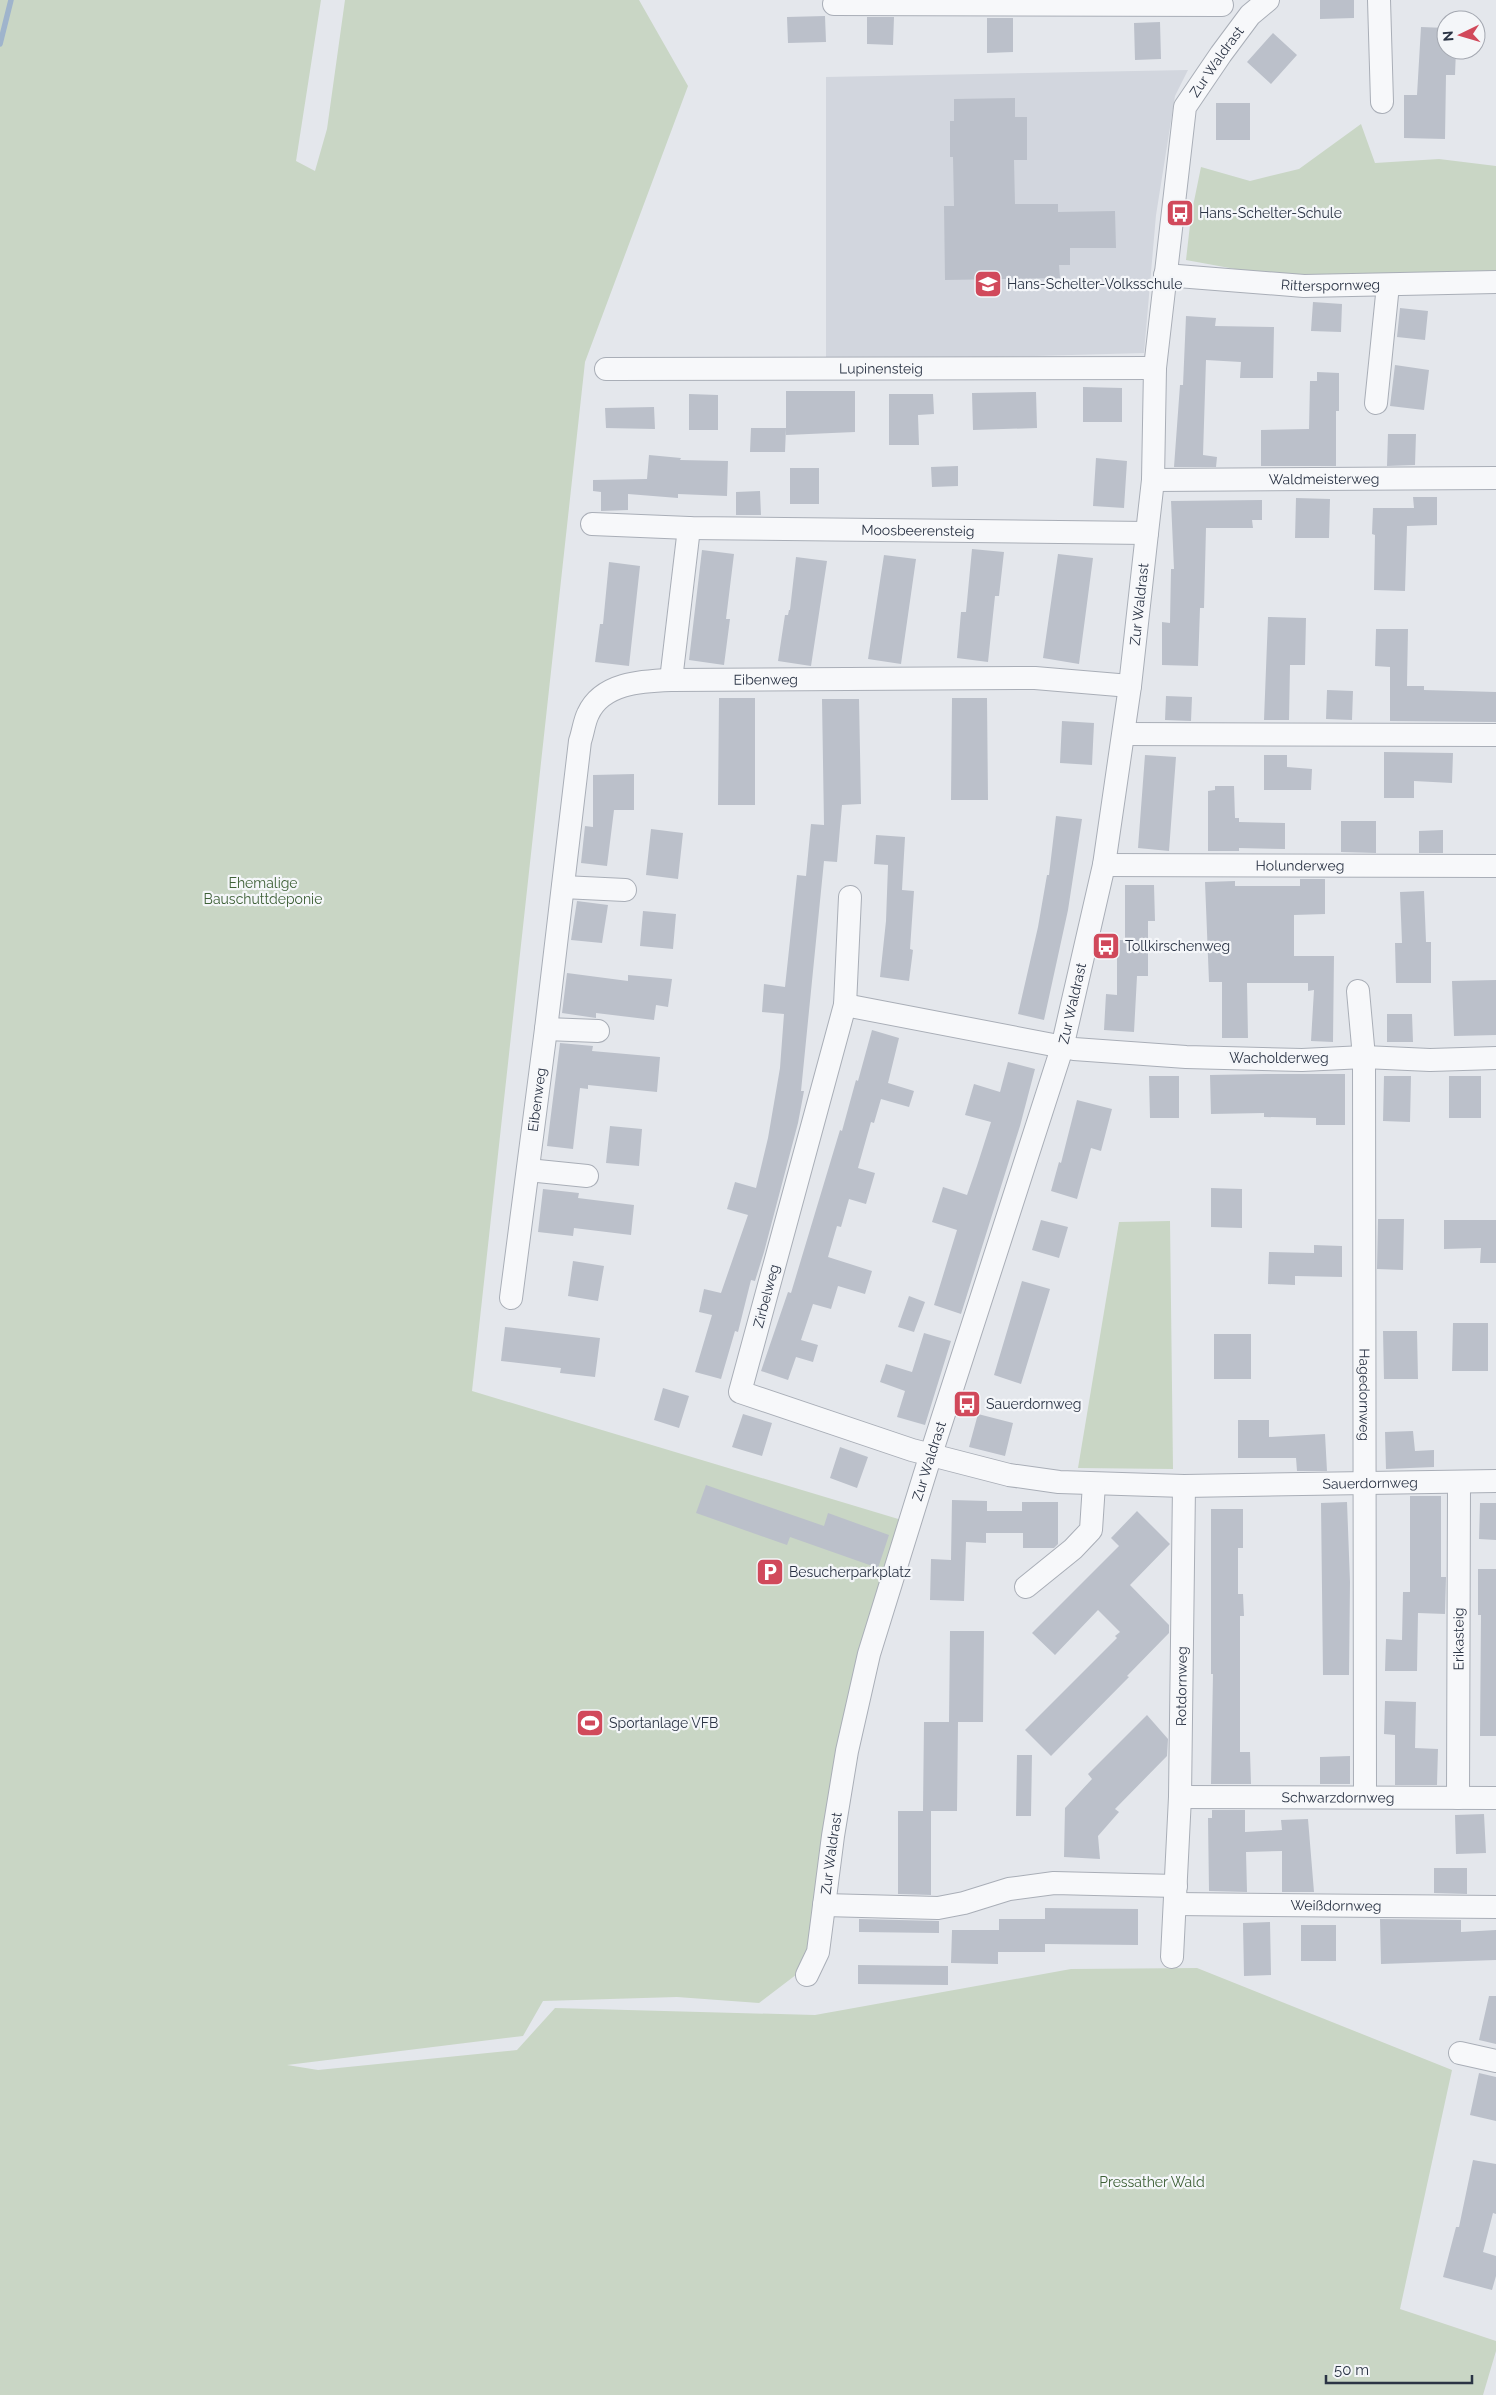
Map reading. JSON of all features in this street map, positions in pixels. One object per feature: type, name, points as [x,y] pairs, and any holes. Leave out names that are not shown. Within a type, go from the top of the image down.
[{"type":"street","name":"Zur Waldrast","points":[[807,1975],[818,1952],[833,1836],[847,1751],[869,1654],[931,1454],[1062,1048],[1104,864],[1124,734],[1147,533],[1152,480],[1155,368],[1185,107],[1220,54],[1250,15],[1268,0]]},
{"type":"street","points":[[1379,0],[1382,102]]},
{"type":"street","points":[[834,4],[1222,2],[1250,15]]},
{"type":"street","name":"Ritterspornweg","points":[[1165,275],[1304,286],[1496,282]]},
{"type":"street","points":[[1376,403],[1388,285]]},
{"type":"street","name":"Lupinensteig","points":[[606,369],[1155,368]]},
{"type":"street","name":"Waldmeisterweg","points":[[1152,480],[1496,478]]},
{"type":"street","name":"Moosbeerensteig","points":[[592,524],[689,528],[1147,533]]},
{"type":"street","points":[[671,680],[689,528]]},
{"type":"street","name":"Eibenweg","points":[[511,1298],[546,1030],[580,741],[588,714],[604,694],[641,681],[671,680],[1034,678],[1130,686]]},
{"type":"street","points":[[1124,734],[1496,735]]},
{"type":"street","name":"Holunderweg","points":[[1104,864],[1496,866]]},
{"type":"street","points":[[563,887],[625,890]]},
{"type":"street","name":"Zirbelweg","points":[[850,897],[845,1006],[740,1392],[912,1450],[931,1454]]},
{"type":"street","name":"Hagedornweg","points":[[1358,991],[1364,1057],[1365,1797]]},
{"type":"street","points":[[845,1006],[1062,1048]]},
{"type":"street","points":[[546,1030],[598,1031]]},
{"type":"street","name":"Wacholderweg","points":[[1062,1048],[1186,1058],[1302,1060],[1364,1057],[1430,1060],[1496,1058]]},
{"type":"street","points":[[528,1170],[587,1176]]},
{"type":"street","name":"Sauerdornweg","points":[[931,1454],[1009,1475],[1059,1482],[1094,1484],[1184,1486],[1496,1481]]},
{"type":"street","name":"Erikasteig","points":[[1458,1798],[1459,1482]]},
{"type":"street","points":[[1026,1587],[1073,1549],[1090,1530],[1094,1484]]},
{"type":"street","name":"Rotdornweg","points":[[1172,1958],[1180,1797],[1184,1486]]},
{"type":"street","name":"Schwarzdornweg","points":[[1180,1797],[1496,1798]]},
{"type":"street","points":[[824,1905],[938,1908],[964,1903],[1009,1889],[1054,1883],[1176,1895]]},
{"type":"street","name":"Weißdornweg","points":[[1176,1895],[1496,1907]]},
{"type":"street","points":[[1460,2053],[1496,2061]]},
{"type":"shaded area","name":"Hans-Schelter-Volksschule","points":[[1188,70],[1175,96],[1156,215],[1144,353],[826,362],[826,77]]},
{"type":"green space","points":[[0,0],[321,0],[296,161],[315,171],[327,129],[345,0],[639,0],[688,86],[585,362],[472,1391],[905,1521],[805,1968],[759,2003],[677,1997],[543,2001],[523,2036],[287,2065],[318,2070],[517,2050],[555,2008],[815,2015],[1071,1969],[1197,1968],[1452,2070],[1400,2309],[1496,2341],[1496,2351],[1483,2395],[0,2395]]},
{"type":"green space","points":[[1361,124],[1375,163],[1439,159],[1496,166],[1496,271],[1327,277],[1257,273],[1186,260],[1191,216],[1201,167],[1250,181],[1299,169]]},
{"type":"green space","points":[[1170,1221],[1173,1469],[1078,1468],[1119,1222]]},
{"type":"building","points":[[1320,0],[1354,0],[1354,18],[1320,19]]},
{"type":"building","points":[[825,16],[826,42],[788,43],[787,17]]},
{"type":"building","points":[[867,17],[894,17],[893,45],[867,44]]},
{"type":"building","points":[[987,18],[1013,18],[1013,52],[987,53]]},
{"type":"building","points":[[1160,22],[1161,59],[1135,60],[1134,23]]},
{"type":"building","points":[[1421,27],[1436,28],[1436,60],[1456,60],[1455,75],[1446,75],[1445,139],[1404,138],[1404,95],[1417,95]]},
{"type":"building","points":[[1273,33],[1297,55],[1271,84],[1247,62]]},
{"type":"building","points":[[1015,98],[1015,117],[1027,117],[1027,160],[1014,160],[1015,204],[1058,204],[1058,212],[1115,211],[1116,248],[1070,248],[1070,265],[1059,265],[1060,278],[945,280],[944,206],[954,206],[953,157],[950,157],[950,121],[954,121],[954,99]]},
{"type":"building","points":[[1216,103],[1250,103],[1250,140],[1216,140]]},
{"type":"building","points":[[1313,302],[1342,304],[1341,332],[1311,331]]},
{"type":"building","points":[[1400,308],[1428,311],[1425,340],[1397,337]]},
{"type":"building","points":[[1186,316],[1216,318],[1215,326],[1274,327],[1273,378],[1240,378],[1241,362],[1206,360],[1203,455],[1217,457],[1216,467],[1174,467],[1180,385],[1183,385]]},
{"type":"building","points":[[1395,365],[1429,370],[1424,410],[1390,406]]},
{"type":"building","points":[[1317,372],[1339,373],[1339,411],[1336,411],[1336,466],[1261,466],[1261,430],[1309,429],[1310,381],[1317,381]]},
{"type":"building","points":[[1083,387],[1122,388],[1122,422],[1083,422]]},
{"type":"building","points":[[786,391],[855,391],[855,432],[786,435]]},
{"type":"building","points":[[1036,392],[1037,428],[973,430],[972,393]]},
{"type":"building","points":[[689,394],[718,395],[718,430],[689,430]]},
{"type":"building","points":[[889,394],[933,394],[934,414],[918,415],[919,445],[889,445]]},
{"type":"building","points":[[654,407],[655,429],[606,428],[605,408]]},
{"type":"building","points":[[751,428],[786,428],[785,452],[750,452]]},
{"type":"building","points":[[1388,434],[1416,434],[1415,465],[1387,466]]},
{"type":"building","points":[[649,455],[681,458],[680,460],[728,461],[727,496],[678,494],[678,498],[628,494],[628,510],[601,511],[601,492],[593,491],[593,480],[647,479]]},
{"type":"building","points":[[1096,458],[1127,461],[1124,508],[1093,506]]},
{"type":"building","points":[[958,466],[958,486],[932,487],[931,467]]},
{"type":"building","points":[[790,468],[819,468],[819,504],[790,504]]},
{"type":"building","points":[[760,491],[761,515],[736,515],[736,492]]},
{"type":"building","points":[[1413,497],[1437,497],[1437,525],[1407,526],[1405,591],[1374,590],[1375,535],[1372,534],[1373,508],[1414,508]]},
{"type":"building","points":[[1296,498],[1330,499],[1329,538],[1295,538]]},
{"type":"building","points":[[1262,500],[1262,520],[1252,520],[1253,528],[1206,528],[1204,608],[1200,608],[1198,666],[1162,665],[1162,622],[1170,623],[1171,569],[1174,569],[1171,501]]},
{"type":"building","points":[[972,549],[1004,552],[999,596],[995,596],[988,662],[957,658],[961,612],[966,612]]},
{"type":"building","points":[[702,550],[734,554],[726,619],[730,619],[724,665],[689,660]]},
{"type":"building","points":[[1058,554],[1093,558],[1079,664],[1043,658]]},
{"type":"building","points":[[884,555],[916,559],[901,664],[868,659]]},
{"type":"building","points":[[796,557],[827,561],[811,666],[778,661],[785,615],[788,615],[790,610]]},
{"type":"building","points":[[609,562],[640,566],[629,666],[595,662],[600,624],[603,624]]},
{"type":"building","points":[[1268,617],[1306,618],[1305,665],[1290,665],[1289,720],[1264,720]]},
{"type":"building","points":[[1376,629],[1408,629],[1407,686],[1424,686],[1424,690],[1496,692],[1496,722],[1390,721],[1390,667],[1375,666]]},
{"type":"building","points":[[1327,690],[1353,691],[1352,720],[1326,719]]},
{"type":"building","points":[[1166,696],[1192,697],[1191,721],[1165,720]]},
{"type":"building","points":[[719,698],[755,698],[755,805],[718,805]]},
{"type":"building","points":[[952,698],[987,698],[988,800],[951,800]]},
{"type":"building","points":[[822,699],[859,699],[861,804],[842,805],[837,862],[824,861],[801,1091],[804,1091],[798,1123],[764,1252],[755,1281],[751,1280],[738,1332],[735,1331],[721,1379],[695,1372],[712,1315],[699,1312],[704,1289],[721,1293],[748,1215],[727,1209],[735,1182],[756,1188],[768,1138],[780,1068],[784,1014],[762,1012],[764,984],[785,987],[797,875],[806,876],[811,824],[824,825]]},
{"type":"building","points":[[1062,721],[1094,723],[1092,765],[1060,763]]},
{"type":"building","points":[[1384,752],[1453,753],[1452,783],[1414,781],[1414,798],[1384,798]]},
{"type":"building","points":[[1145,755],[1176,757],[1169,851],[1138,848]]},
{"type":"building","points":[[1264,755],[1287,755],[1287,767],[1312,769],[1311,790],[1264,790]]},
{"type":"building","points":[[634,774],[634,810],[614,810],[607,866],[581,863],[585,826],[593,827],[593,775]]},
{"type":"building","points":[[1215,786],[1234,786],[1235,818],[1239,818],[1239,822],[1285,823],[1285,849],[1239,848],[1239,851],[1208,851],[1208,791],[1215,790]]},
{"type":"building","points":[[1056,816],[1082,819],[1068,910],[1044,1020],[1018,1014],[1038,927],[1047,875],[1049,875]]},
{"type":"building","points":[[1341,821],[1376,821],[1376,853],[1341,852]]},
{"type":"building","points":[[651,829],[683,833],[678,879],[646,875]]},
{"type":"building","points":[[1443,830],[1443,853],[1419,853],[1419,831]]},
{"type":"building","points":[[876,835],[905,837],[902,890],[914,891],[910,949],[913,950],[909,981],[880,977],[886,921],[888,865],[874,864]]},
{"type":"building","points":[[1300,879],[1325,879],[1325,914],[1294,915],[1294,956],[1334,956],[1333,1042],[1311,1041],[1314,990],[1308,991],[1308,983],[1247,983],[1248,1038],[1222,1038],[1222,982],[1209,982],[1205,882],[1235,881],[1235,886],[1300,886]]},
{"type":"building","points":[[1125,885],[1154,885],[1155,921],[1148,921],[1148,976],[1137,976],[1134,1032],[1104,1030],[1106,994],[1117,995],[1117,940],[1125,940]]},
{"type":"building","points":[[1424,891],[1426,942],[1431,942],[1431,983],[1396,983],[1395,943],[1402,943],[1400,892]]},
{"type":"building","points":[[577,901],[608,905],[602,943],[571,940]]},
{"type":"building","points":[[643,911],[676,914],[673,949],[640,946]]},
{"type":"building","points":[[567,973],[628,981],[628,975],[672,979],[668,1007],[656,1005],[654,1020],[596,1013],[596,1018],[562,1013]]},
{"type":"building","points":[[1496,980],[1496,1035],[1454,1036],[1452,981]]},
{"type":"building","points":[[1387,1014],[1412,1014],[1413,1042],[1387,1042]]},
{"type":"building","points":[[872,1030],[899,1038],[888,1083],[914,1091],[909,1107],[881,1099],[874,1123],[871,1122],[858,1168],[875,1173],[866,1204],[849,1199],[841,1227],[837,1226],[828,1257],[872,1271],[865,1294],[838,1286],[831,1309],[813,1304],[801,1340],[818,1345],[813,1362],[796,1357],[788,1380],[761,1371],[788,1292],[791,1293],[840,1130],[842,1131],[856,1080],[858,1081]]},
{"type":"building","points":[[560,1043],[593,1046],[592,1051],[660,1057],[657,1092],[588,1085],[588,1089],[580,1088],[573,1149],[547,1146]]},
{"type":"building","points":[[1008,1062],[1035,1069],[1020,1126],[961,1314],[934,1305],[957,1230],[932,1222],[943,1187],[967,1195],[991,1122],[965,1115],[974,1084],[1000,1092]]},
{"type":"building","points":[[1345,1074],[1345,1125],[1316,1125],[1316,1118],[1264,1117],[1264,1113],[1211,1114],[1210,1075]]},
{"type":"building","points":[[1149,1076],[1179,1076],[1179,1118],[1150,1118]]},
{"type":"building","points":[[1384,1076],[1411,1076],[1410,1122],[1383,1121]]},
{"type":"building","points":[[1449,1076],[1481,1076],[1481,1118],[1449,1118]]},
{"type":"building","points":[[1077,1100],[1112,1109],[1101,1151],[1091,1148],[1077,1199],[1051,1191],[1059,1162],[1061,1163]]},
{"type":"building","points":[[610,1126],[642,1129],[639,1166],[606,1163]]},
{"type":"building","points":[[1211,1188],[1242,1189],[1242,1228],[1211,1227]]},
{"type":"building","points":[[543,1189],[579,1193],[578,1198],[634,1205],[631,1235],[574,1228],[573,1236],[538,1232]]},
{"type":"building","points":[[1378,1219],[1404,1219],[1403,1270],[1377,1269]]},
{"type":"building","points":[[1041,1220],[1068,1227],[1059,1258],[1032,1250]]},
{"type":"building","points":[[1444,1220],[1496,1220],[1496,1263],[1480,1263],[1481,1248],[1444,1249]]},
{"type":"building","points":[[1314,1245],[1342,1246],[1342,1277],[1295,1276],[1295,1285],[1268,1284],[1269,1252],[1314,1253]]},
{"type":"building","points":[[573,1261],[604,1266],[598,1301],[568,1296]]},
{"type":"building","points":[[1022,1281],[1050,1289],[1021,1384],[994,1375]]},
{"type":"building","points":[[909,1296],[925,1302],[914,1332],[898,1327]]},
{"type":"building","points":[[1453,1323],[1488,1323],[1488,1371],[1452,1371]]},
{"type":"building","points":[[505,1327],[600,1338],[595,1377],[560,1373],[561,1368],[501,1361]]},
{"type":"building","points":[[1383,1331],[1417,1331],[1418,1379],[1384,1379]]},
{"type":"building","points":[[924,1333],[951,1341],[925,1425],[897,1417],[905,1391],[880,1382],[886,1364],[912,1372]]},
{"type":"building","points":[[1214,1334],[1251,1334],[1251,1379],[1214,1379]]},
{"type":"building","points":[[663,1388],[689,1396],[679,1428],[654,1420]]},
{"type":"building","points":[[743,1414],[772,1423],[762,1456],[732,1447]]},
{"type":"building","points":[[978,1414],[1013,1423],[1005,1456],[969,1447]]},
{"type":"building","points":[[1238,1420],[1269,1420],[1269,1437],[1325,1434],[1327,1471],[1297,1471],[1296,1458],[1238,1458]]},
{"type":"building","points":[[1413,1431],[1415,1451],[1434,1450],[1434,1467],[1386,1469],[1385,1432]]},
{"type":"building","points":[[840,1447],[868,1457],[857,1488],[830,1478]]},
{"type":"building","points":[[706,1485],[824,1526],[828,1513],[889,1535],[878,1568],[790,1537],[787,1545],[696,1513]]},
{"type":"building","points":[[1410,1496],[1441,1496],[1441,1577],[1446,1577],[1445,1614],[1418,1613],[1417,1671],[1385,1671],[1386,1639],[1402,1640],[1403,1592],[1410,1592]]},
{"type":"building","points":[[952,1500],[987,1501],[987,1511],[1022,1511],[1022,1502],[1058,1502],[1058,1544],[1054,1548],[1023,1548],[1023,1533],[986,1533],[986,1543],[966,1542],[964,1601],[930,1600],[931,1559],[951,1560]]},
{"type":"building","points":[[1347,1502],[1350,1582],[1349,1675],[1323,1675],[1321,1503]]},
{"type":"building","points":[[1480,1503],[1496,1503],[1496,1540],[1479,1539]]},
{"type":"building","points":[[1211,1509],[1243,1509],[1243,1548],[1238,1548],[1238,1594],[1243,1594],[1244,1616],[1240,1616],[1240,1752],[1250,1752],[1251,1784],[1211,1784],[1213,1674],[1211,1674]]},
{"type":"building","points":[[1137,1511],[1170,1544],[1130,1585],[1169,1625],[1169,1633],[1127,1676],[1129,1677],[1051,1756],[1025,1730],[1117,1638],[1115,1636],[1120,1632],[1098,1610],[1055,1655],[1032,1633],[1119,1546],[1111,1538]]},
{"type":"building","points":[[1478,1569],[1496,1569],[1496,1736],[1480,1736],[1481,1615],[1478,1615]]},
{"type":"building","points":[[950,1631],[984,1631],[983,1722],[958,1722],[957,1811],[931,1811],[931,1895],[898,1894],[898,1811],[923,1811],[924,1722],[949,1722]]},
{"type":"building","points":[[1385,1701],[1416,1702],[1415,1748],[1438,1749],[1437,1785],[1395,1785],[1395,1735],[1384,1734]]},
{"type":"building","points":[[1147,1715],[1168,1739],[1167,1756],[1115,1809],[1119,1812],[1098,1836],[1100,1859],[1064,1857],[1065,1808],[1092,1779],[1088,1774]]},
{"type":"building","points":[[1017,1755],[1032,1755],[1031,1816],[1016,1816]]},
{"type":"building","points":[[1350,1756],[1350,1784],[1320,1784],[1320,1757]]},
{"type":"building","points":[[1212,1810],[1245,1810],[1245,1832],[1282,1830],[1281,1820],[1308,1819],[1314,1892],[1282,1892],[1282,1851],[1246,1852],[1247,1892],[1209,1891],[1208,1818],[1212,1818]]},
{"type":"building","points":[[1484,1814],[1486,1853],[1456,1854],[1455,1815]]},
{"type":"building","points":[[1434,1868],[1467,1868],[1467,1894],[1434,1893]]},
{"type":"building","points":[[1045,1908],[1138,1909],[1138,1945],[1045,1944],[1045,1952],[998,1952],[998,1964],[951,1963],[952,1930],[999,1930],[999,1919],[1045,1919]]},
{"type":"building","points":[[859,1919],[939,1921],[939,1933],[859,1932]]},
{"type":"building","points":[[1380,1919],[1461,1920],[1461,1932],[1496,1930],[1496,1960],[1381,1964]]},
{"type":"building","points":[[1270,1922],[1271,1975],[1244,1976],[1243,1923]]},
{"type":"building","points":[[1301,1925],[1336,1925],[1336,1961],[1301,1961]]},
{"type":"building","points":[[858,1965],[948,1966],[948,1985],[858,1984]]},
{"type":"building","points":[[1489,1996],[1496,1996],[1496,2044],[1479,2040]]},
{"type":"building","points":[[1479,2073],[1496,2077],[1496,2121],[1470,2115]]},
{"type":"building","points":[[1473,2160],[1496,2164],[1496,2214],[1493,2213],[1483,2252],[1496,2256],[1496,2276],[1492,2290],[1443,2277],[1456,2227],[1459,2227]]},
{"type":"waterway","points":[[0,44],[11,0]]},
{"type":"place","name":"Hans-Schelter-Schule","points":[[1180,213]]},
{"type":"place","name":"Hans-Schelter-Volksschule","points":[[988,284]]},
{"type":"place","name":"Tollkirschenweg","points":[[1106,946]]},
{"type":"place","name":"Sauerdornweg","points":[[967,1404]]},
{"type":"place","name":"Besucherparkplatz","points":[[770,1572]]},
{"type":"place","name":"Sportanlage VFB","points":[[590,1723]]},
{"type":"park label","name":"Ehemalige Bauschuttdeponie","points":[[263,892]]},
{"type":"park label","name":"Pressather Wald","points":[[1152,2182]]}]
